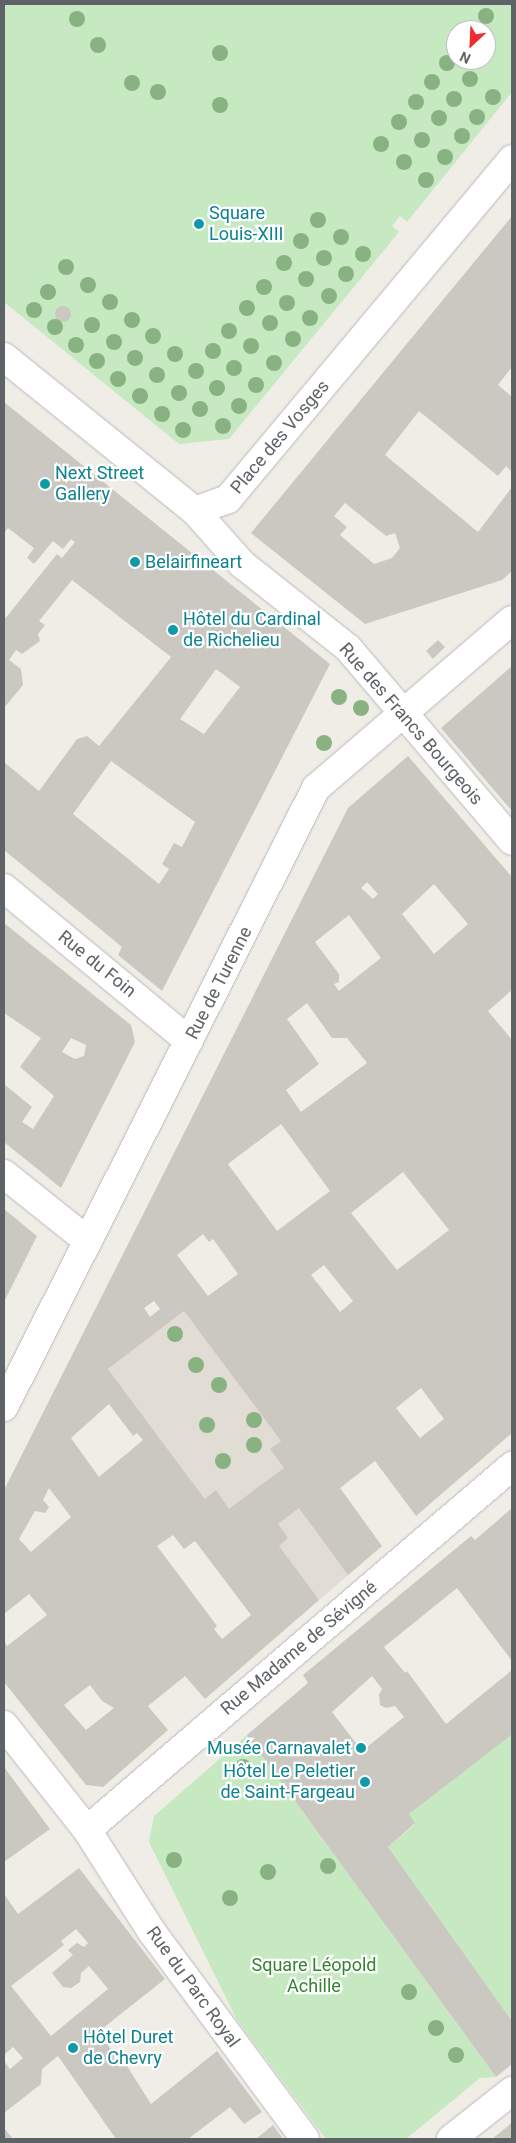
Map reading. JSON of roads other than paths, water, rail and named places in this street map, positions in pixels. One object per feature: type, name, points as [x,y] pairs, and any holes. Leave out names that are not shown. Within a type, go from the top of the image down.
[{"type":"street","name":"Place des Vosges","points":[[195,511],[228,499],[512,159]]},
{"type":"street","points":[[4,357],[195,511]]},
{"type":"street","name":"Rue des Francs Bourgeois","points":[[195,511],[242,564],[348,648],[512,841]]},
{"type":"street","name":"Rue de Turenne","points":[[4,1407],[316,788],[404,715],[512,620]]},
{"type":"street","name":"Rue du Foin","points":[[4,888],[189,1041]]},
{"type":"street","points":[[4,1174],[88,1241]]},
{"type":"street","name":"Rue Madame de Sévigné","points":[[87,1830],[512,1466]]},
{"type":"street","name":"Rue du Parc Royal","points":[[4,1725],[87,1830],[152,1932],[305,2139]]},
{"type":"street","points":[[450,2139],[512,2091]]},
{"type":"place","name":"Square Louis-XIII","points":[[199,224]]},
{"type":"place","name":"Next Street Gallery","points":[[45,484]]},
{"type":"place","name":"Belairfineart","points":[[135,562]]},
{"type":"place","name":"Hôtel du Cardinal de Richelieu","points":[[173,630]]},
{"type":"place","name":"Musée Carnavalet","points":[[361,1748]]},
{"type":"place","name":"Hôtel Le Peletier de Saint-Fargeau","points":[[365,1782]]},
{"type":"place","name":"Hôtel Duret de Chevry","points":[[73,2048]]},
{"type":"park label","name":"Square Léopold Achille","points":[[314,1976]]}]
